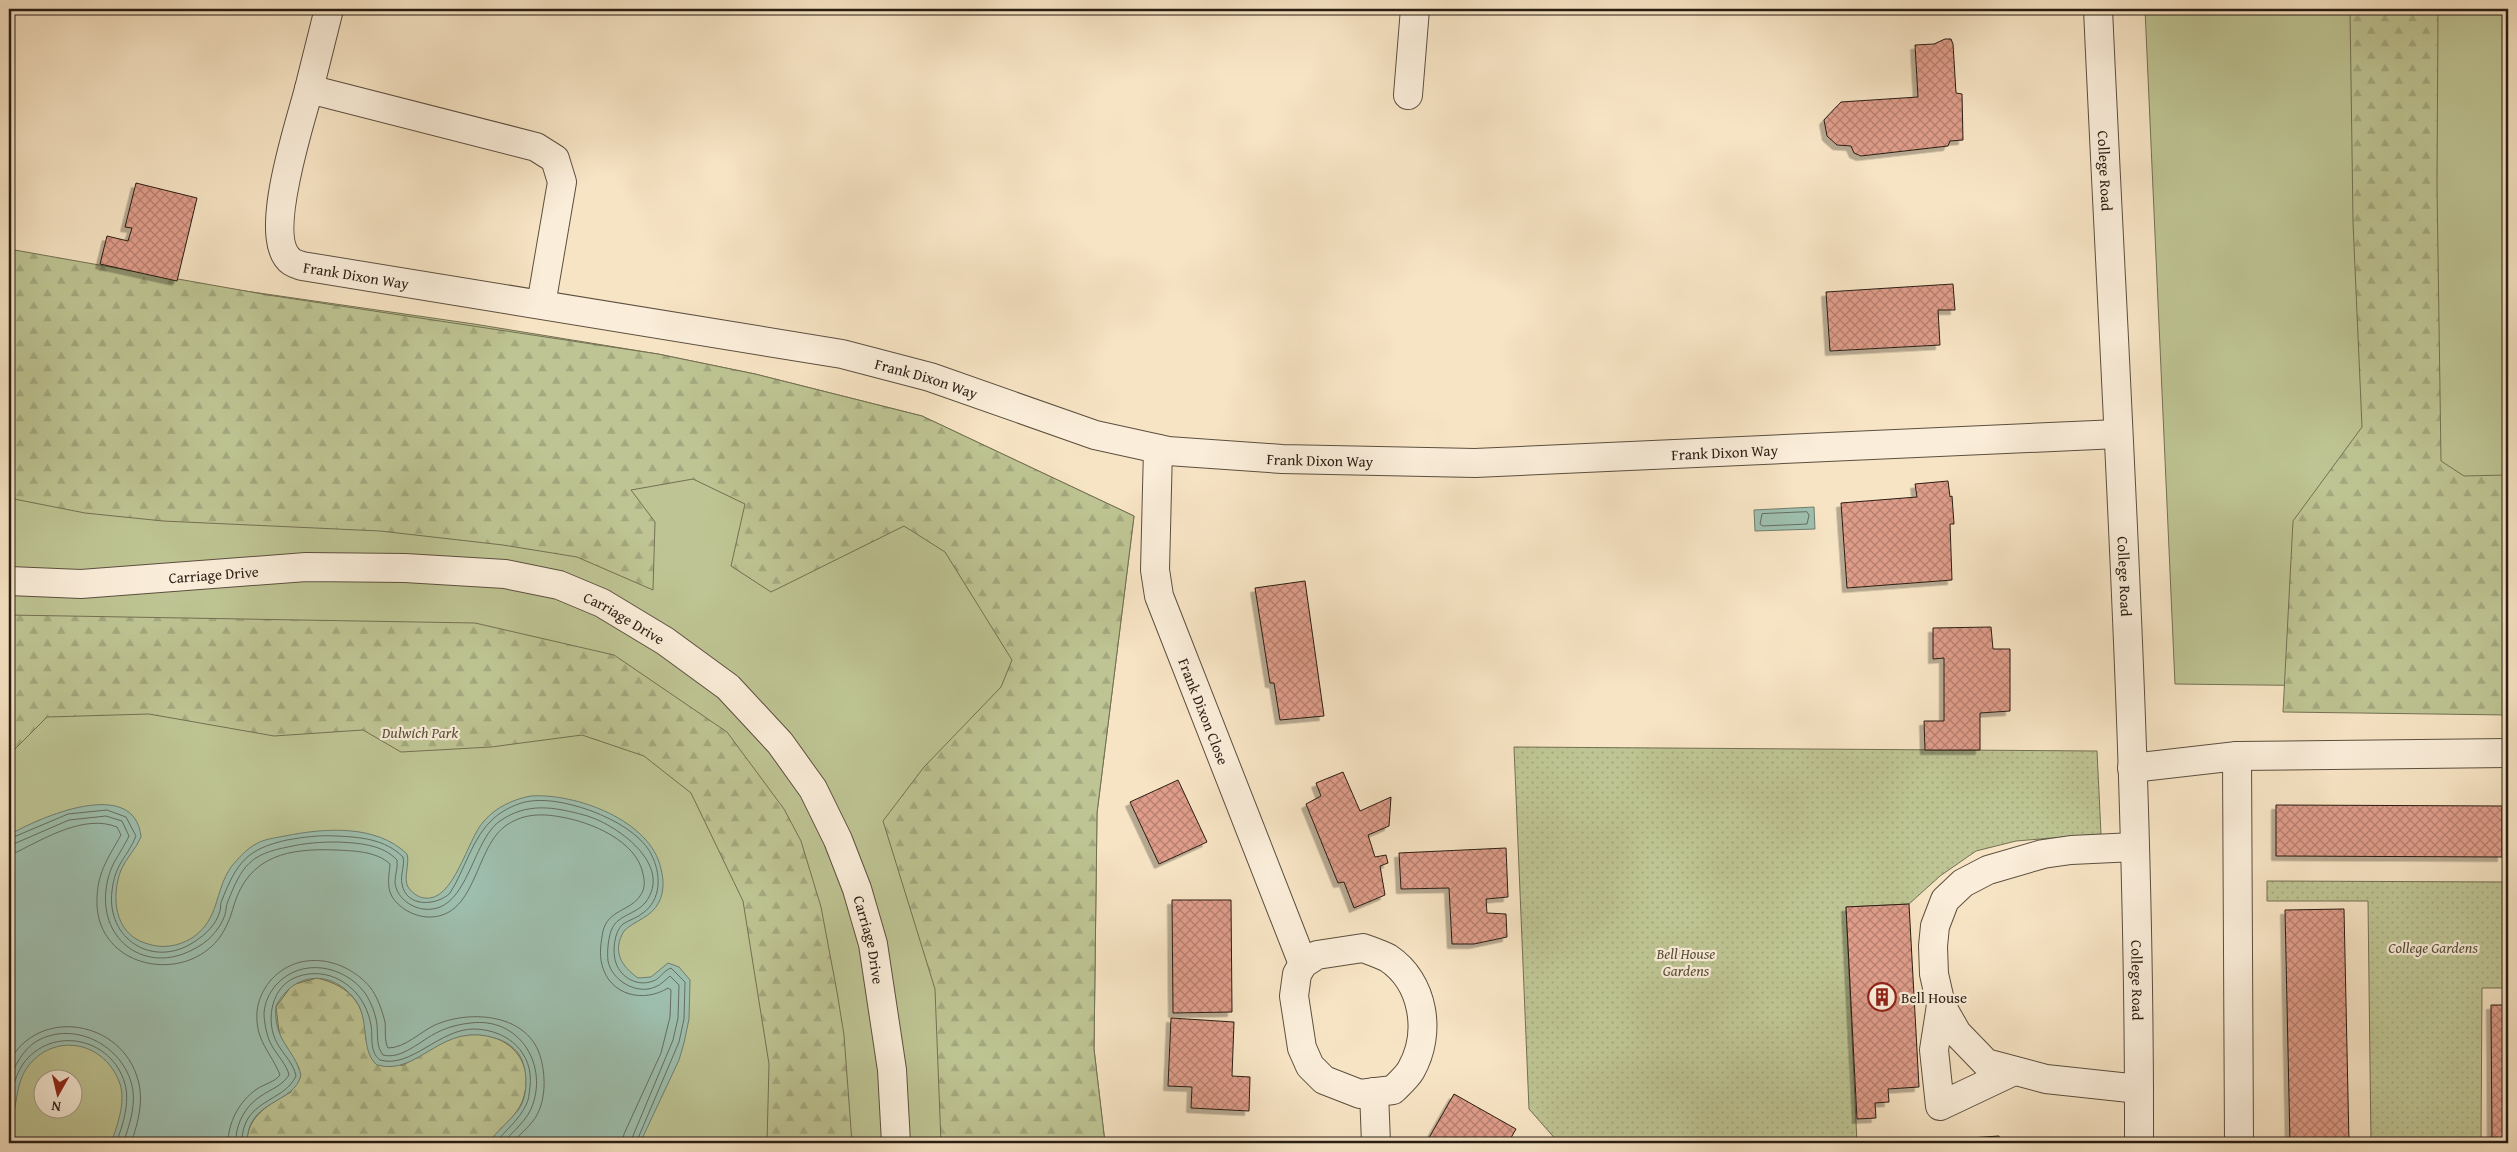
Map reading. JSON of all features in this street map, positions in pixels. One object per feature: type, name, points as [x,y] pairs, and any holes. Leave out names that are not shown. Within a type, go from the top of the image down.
[{"type":"street","name":"Frank Dixon Way","points":[[329,9],[280,201],[279,233],[284,250],[291,262],[302,266],[842,354],[930,377],[1095,435],[1158,449],[1282,459],[1476,463],[2118,434]]},
{"type":"street","points":[[1408,96],[1415,9]]},
{"type":"street","name":"College Road","points":[[2098,9],[2135,847],[2139,1143]]},
{"type":"street","points":[[309,89],[536,147],[555,160],[562,182],[541,304]]},
{"type":"street","name":"Frank Dixon Close","points":[[1158,449],[1155,552],[1159,596],[1303,964]]},
{"type":"street","name":"Carriage Drive","points":[[9,581],[81,584],[306,567],[405,568],[505,574],[559,585],[602,603],[665,641],[728,687],[780,743],[813,789],[838,840],[857,890],[873,944],[892,1070],[896,1143]]},
{"type":"street","points":[[2132,768],[2237,756],[2508,753]]},
{"type":"street","points":[[2237,756],[2239,1143]]},
{"type":"street","points":[[2135,847],[2070,850],[2043,854],[1988,870],[1963,883],[1945,900],[1935,926],[1934,974],[1941,1005],[1957,1033],[1986,1063],[2046,1079],[2139,1089]]},
{"type":"street","points":[[1362,948],[1387,958],[1407,976],[1420,1001],[1423,1028],[1420,1044],[1411,1070],[1393,1090],[1374,1092],[1360,1094],[1324,1080],[1310,1066],[1302,1048],[1294,996],[1296,974],[1303,964],[1317,955],[1362,948]]},
{"type":"street","points":[[1941,1005],[1934,1050],[1940,1106],[2014,1071]]},
{"type":"street","points":[[1374,1092],[1376,1143]]},
{"type":"green space","points":[[2145,9],[2508,9],[2508,688],[2175,684]]},
{"type":"green space","points":[[2350,9],[2438,9],[2437,185],[2441,461],[2464,476],[2508,475],[2508,715],[2283,712],[2293,521],[2362,427],[2353,222]]},
{"type":"green space","points":[[9,249],[268,295],[658,354],[755,374],[922,416],[1134,516],[1097,813],[1094,1049],[1105,1143],[941,1143],[935,989],[883,821],[924,767],[1001,687],[1012,660],[945,552],[904,526],[771,592],[731,566],[745,504],[693,479],[631,490],[655,522],[653,590],[577,557],[503,545],[380,531],[163,521],[85,513],[9,498]]},
{"type":"green space","name":"Dulwich Park","points":[[9,257],[474,324],[658,354],[755,374],[922,416],[1134,516],[1097,813],[1094,1049],[1105,1143],[9,1143]]},
{"type":"green space","points":[[9,615],[475,623],[614,655],[727,732],[784,809],[801,841],[821,907],[837,992],[844,1035],[852,1143],[767,1143],[769,1064],[743,901],[691,793],[644,756],[582,735],[491,747],[401,752],[363,730],[274,736],[149,714],[47,717],[9,755]]},
{"type":"green space","name":"Bell House Gardens","points":[[1514,747],[2097,751],[2101,834],[2016,841],[1976,851],[1940,876],[1909,904],[1846,907],[1857,1143],[1559,1143],[1529,1109]]},
{"type":"green space","name":"College Gardens","points":[[2508,831],[2508,988],[2482,988],[2481,1143],[2371,1143],[2368,901],[2267,901],[2267,881],[2507,882]]},
{"type":"green space","points":[[317,978],[339,986],[354,999],[363,1017],[366,1040],[402,1066],[437,1044],[460,1036],[475,1034],[490,1036],[503,1041],[521,1059],[525,1072],[526,1086],[519,1108],[488,1143],[247,1143],[248,1133],[255,1118],[268,1106],[291,1092],[299,1068],[280,1039],[276,1007],[292,985]]},
{"type":"water","points":[[1814,507],[1815,529],[1755,531],[1754,510]]},
{"type":"water","points":[[531,796],[568,799],[609,813],[643,836],[654,852],[661,869],[663,886],[659,902],[652,912],[624,931],[620,938],[620,957],[627,968],[638,978],[651,977],[668,963],[679,967],[690,980],[689,1019],[679,1060],[640,1143],[488,1143],[512,1118],[524,1098],[525,1070],[521,1058],[514,1049],[498,1039],[478,1035],[461,1036],[406,1063],[392,1067],[377,1065],[369,1052],[363,1017],[356,1001],[336,983],[314,978],[293,986],[284,994],[276,1006],[278,1028],[301,1075],[297,1085],[290,1092],[262,1110],[254,1118],[249,1129],[247,1143],[111,1143],[121,1107],[122,1091],[120,1084],[113,1070],[104,1059],[80,1046],[66,1045],[40,1054],[24,1072],[18,1088],[14,1114],[9,1130],[9,835],[41,819],[84,806],[104,805],[122,808],[135,818],[141,837],[121,870],[118,880],[116,902],[121,922],[135,938],[145,943],[169,946],[186,941],[201,931],[212,914],[231,867],[246,851],[259,842],[300,833],[333,830],[365,833],[380,837],[394,844],[407,854],[406,879],[411,891],[424,898],[434,897],[444,891],[452,881],[484,821],[506,804]]},
{"type":"building","points":[[1945,39],[1951,39],[1953,44],[1956,93],[1962,94],[1963,140],[1950,141],[1948,146],[1861,156],[1854,153],[1851,146],[1837,145],[1827,136],[1824,120],[1841,102],[1918,97],[1915,45],[1934,44]]},
{"type":"building","points":[[136,183],[197,198],[177,281],[100,264],[107,236],[128,241],[132,228],[125,227]]},
{"type":"building","points":[[1953,284],[1955,310],[1938,310],[1940,345],[1830,351],[1826,292]]},
{"type":"building","points":[[1948,481],[1950,497],[1952,496],[1954,524],[1950,524],[1952,580],[1847,588],[1841,503],[1917,497],[1915,484]]},
{"type":"building","points":[[1305,581],[1324,716],[1280,720],[1274,683],[1270,683],[1255,588]]},
{"type":"building","points":[[1991,627],[1993,649],[2010,649],[2010,711],[1980,713],[1980,750],[1925,750],[1924,721],[1944,721],[1944,658],[1933,659],[1933,628]]},
{"type":"building","points":[[1343,772],[1360,811],[1391,797],[1389,826],[1368,835],[1375,857],[1386,855],[1388,863],[1380,866],[1385,895],[1354,908],[1344,882],[1338,883],[1306,804],[1321,796],[1316,783]]},
{"type":"building","points":[[1178,780],[1207,842],[1159,864],[1130,802]]},
{"type":"building","points":[[2276,805],[2502,806],[2502,857],[2276,856]]},
{"type":"building","points":[[1506,848],[1508,897],[1486,899],[1487,913],[1506,914],[1507,937],[1474,944],[1452,944],[1449,888],[1401,889],[1399,853]]},
{"type":"building","points":[[1172,900],[1231,900],[1232,1012],[1173,1013]]},
{"type":"building","name":"Bell House","points":[[1909,904],[1919,1087],[1888,1089],[1889,1102],[1875,1103],[1876,1118],[1857,1119],[1846,907]]},
{"type":"building","points":[[2344,909],[2349,1143],[2290,1143],[2285,910]]},
{"type":"building","points":[[2491,1005],[2508,1005],[2508,1143],[2492,1143]]},
{"type":"building","points":[[1171,1018],[1234,1022],[1232,1076],[1250,1077],[1249,1111],[1191,1108],[1192,1087],[1168,1086]]},
{"type":"building","points":[[1454,1094],[1516,1129],[1508,1143],[1426,1143]]},
{"type":"building","points":[[1999,1136],[2000,1142],[2037,1141],[2037,1143],[1897,1143]]},
{"type":"place","name":"Bell House","points":[[1882,997]]}]
